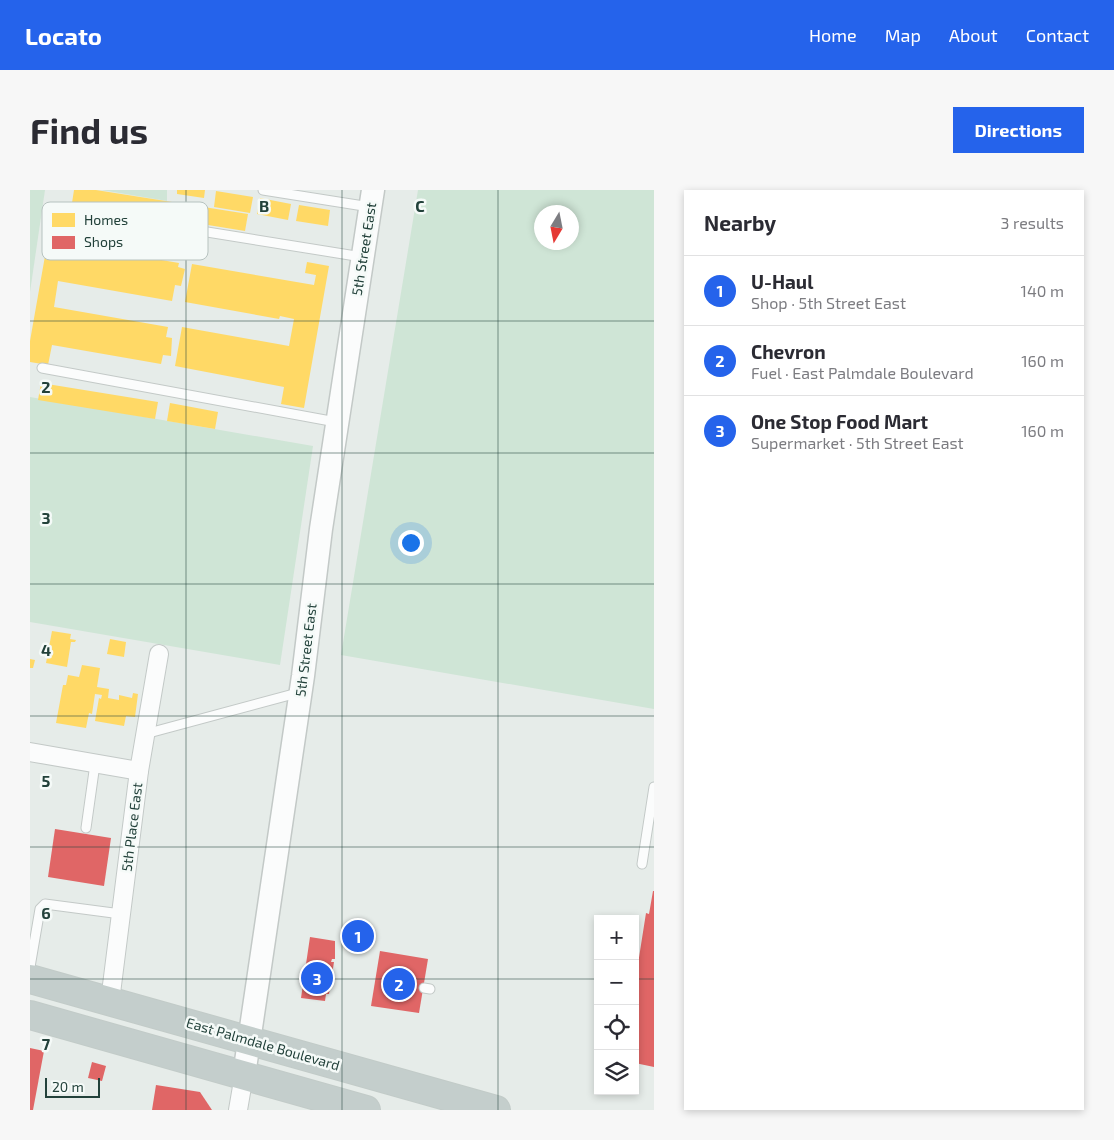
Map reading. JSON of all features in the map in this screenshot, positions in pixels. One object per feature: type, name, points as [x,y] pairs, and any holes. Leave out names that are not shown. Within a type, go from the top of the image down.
[{"type":"highway","name":"East Palmdale Boulevard","points":[[30,979],[496,1110]]},
{"type":"highway","points":[[30,1016],[244,1075],[310,1102],[366,1110]]},
{"type":"street","name":"5th Street East","points":[[238,1110],[301,692],[337,422],[372,198]]},
{"type":"street","name":"5th Place East","points":[[110,1001],[139,771],[159,654]]},
{"type":"street","points":[[30,752],[139,771]]},
{"type":"lane","points":[[263,190],[372,198]]},
{"type":"lane","points":[[208,233],[362,258]]},
{"type":"lane","points":[[42,368],[337,422]]},
{"type":"lane","points":[[145,734],[301,692]]},
{"type":"lane","points":[[86,828],[95,764]]},
{"type":"lane","points":[[642,864],[654,787]]},
{"type":"lane","points":[[30,967],[40,909],[45,904],[121,914]]},
{"type":"green space","points":[[30,190],[45,190],[42,202],[30,292]]},
{"type":"green space","points":[[101,190],[167,190],[167,201]]},
{"type":"green space","points":[[418,190],[654,190],[654,709],[341,655]]},
{"type":"green space","points":[[30,397],[313,446],[280,665],[30,622]]},
{"type":"building: Homes","points":[[74,190],[96,190],[172,202],[72,202]]},
{"type":"building: Homes","points":[[177,190],[205,190],[204,198],[177,194]]},
{"type":"building: Homes","points":[[216,191],[253,197],[250,213],[214,207]]},
{"type":"building: Homes","points":[[260,198],[291,204],[288,220],[257,214]]},
{"type":"building: Homes","points":[[299,205],[330,210],[328,226],[296,221]]},
{"type":"building: Homes","points":[[208,208],[248,214],[245,231],[208,225]]},
{"type":"building: Homes","points":[[44,260],[161,260],[179,263],[178,267],[185,269],[181,286],[175,285],[172,301],[58,281],[54,307],[168,327],[166,337],[172,338],[171,356],[163,355],[161,364],[52,345],[48,365],[30,362],[30,341]]},
{"type":"building: Homes","points":[[307,262],[329,266],[304,408],[281,404],[284,387],[175,366],[182,327],[289,346],[294,319],[280,316],[279,319],[185,302],[192,264],[314,285],[316,275],[305,273]]},
{"type":"building: Homes","points":[[41,383],[158,402],[155,419],[38,400]]},
{"type":"building: Homes","points":[[170,403],[218,412],[215,429],[167,421]]},
{"type":"building: Homes","points":[[52,631],[71,634],[70,639],[76,640],[71,642],[67,667],[46,663]]},
{"type":"building: Homes","points":[[110,639],[126,642],[124,657],[107,654]]},
{"type":"building: Homes","points":[[30,659],[35,660],[33,668],[30,668]]},
{"type":"building: Homes","points":[[82,665],[100,668],[97,687],[109,689],[108,698],[119,700],[119,695],[132,698],[133,693],[138,694],[135,717],[126,716],[124,726],[95,721],[99,698],[101,699],[102,695],[95,694],[92,714],[89,713],[86,728],[56,723],[63,685],[66,685],[68,675],[79,677]]},
{"type":"building: Shops","points":[[55,829],[111,838],[104,886],[48,877]]},
{"type":"building: Shops","points":[[654,891],[654,1067],[639,1064],[639,958],[646,913],[649,914]]},
{"type":"building: Shops","points":[[310,937],[335,941],[335,959],[332,959],[331,962],[334,962],[329,994],[326,994],[325,1001],[301,998]]},
{"type":"building: Shops","points":[[380,951],[428,959],[419,1013],[371,1006]]},
{"type":"building: Shops","points":[[30,1048],[44,1051],[33,1110],[30,1110]]},
{"type":"building: Shops","points":[[92,1062],[106,1066],[102,1081],[88,1078]]},
{"type":"building: Shops","points":[[156,1085],[200,1092],[212,1110],[152,1110]]},
{"type":"place","name":"U-Haul","points":[[358,936]]},
{"type":"place","name":"One Stop Food Mart","points":[[317,978]]},
{"type":"place","name":"Chevron","points":[[399,984]]}]
